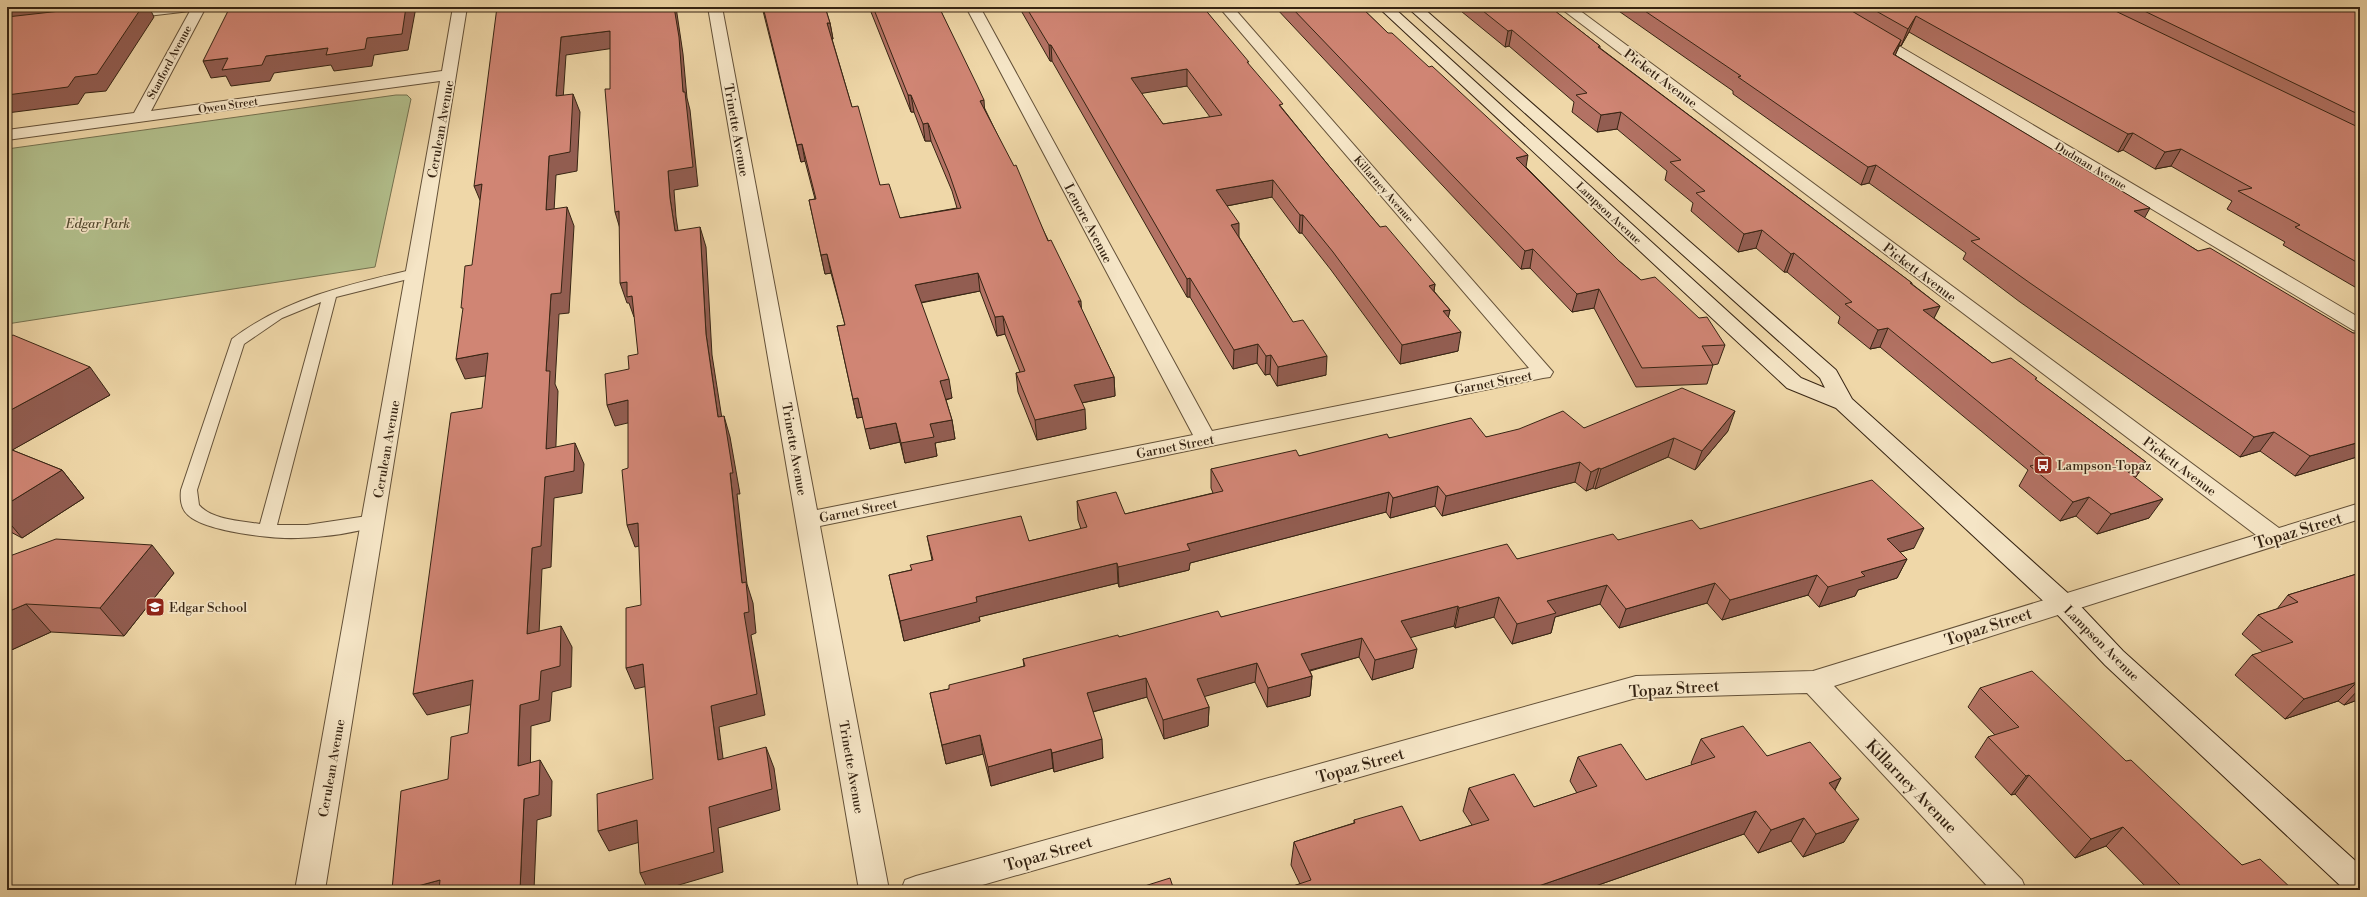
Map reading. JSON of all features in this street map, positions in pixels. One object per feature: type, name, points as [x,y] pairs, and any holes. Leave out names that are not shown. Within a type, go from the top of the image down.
[{"type":"street","points":[[106,17],[190,7]]},
{"type":"street","name":"Stanford Avenue","points":[[140,116],[199,7]]},
{"type":"street","name":"Cerulean Avenue","points":[[310,890],[374,521],[460,7]]},
{"type":"street","name":"Trinette Avenue","points":[[715,7],[874,890]]},
{"type":"street","name":"Lenore Avenue","points":[[972,7],[1206,440]]},
{"type":"street","name":"Killarney Avenue","points":[[1226,7],[1543,372]]},
{"type":"street","name":"Lampson Avenue","points":[[1385,7],[1794,383],[1843,403],[2062,603],[2114,658],[2360,884]]},
{"type":"street","name":"Lampson Avenue","points":[[1414,7],[1829,375],[1843,403]]},
{"type":"street","name":"Pickett Avenue","points":[[1566,7],[2275,537]]},
{"type":"street","name":"Dudman Avenue","points":[[1823,7],[2360,326]]},
{"type":"street","name":"Owen Street","points":[[7,135],[449,75]]},
{"type":"street","name":"Garnet Street","points":[[807,520],[1543,372]]},
{"type":"street","name":"Topaz Street","points":[[916,890],[1636,687],[1813,682],[2360,511]]},
{"type":"street","name":"Killarney Avenue","points":[[1813,682],[2011,890]]},
{"type":"lane","points":[[374,521],[298,532],[267,531],[213,521],[195,512],[188,502],[189,490],[237,342],[249,332],[283,312],[330,295],[416,273]]},
{"type":"lane","points":[[267,531],[330,295]]},
{"type":"green space","name":"Edgar Park","points":[[396,95],[407,95],[411,99],[375,267],[7,324],[7,149]]},
{"type":"building","points":[[96,7],[142,7],[97,74],[75,77],[68,87],[7,95],[7,17]]},
{"type":"building","points":[[230,7],[406,7],[402,34],[367,38],[365,49],[326,55],[328,48],[266,56],[262,65],[222,70],[228,58],[203,61]]},
{"type":"building","points":[[497,7],[674,7],[679,37],[683,92],[685,92],[693,167],[668,171],[670,198],[675,231],[700,227],[706,334],[718,417],[724,416],[733,473],[730,473],[742,583],[746,582],[749,612],[744,613],[757,694],[711,706],[718,760],[766,747],[772,789],[709,807],[714,852],[640,873],[637,820],[598,831],[597,794],[653,779],[643,664],[626,668],[626,608],[641,605],[638,523],[627,525],[622,470],[628,468],[628,400],[607,405],[605,374],[629,369],[628,356],[638,354],[632,296],[627,297],[627,282],[620,283],[619,211],[615,212],[605,89],[610,89],[610,31],[561,37],[556,96],[573,94],[570,152],[549,156],[546,210],[567,207],[561,293],[551,294],[546,371],[550,371],[546,449],[575,443],[574,471],[545,477],[541,546],[532,548],[527,634],[561,626],[560,666],[541,671],[539,700],[520,705],[518,766],[540,760],[539,795],[524,799],[520,890],[439,890],[440,880],[403,890],[392,890],[401,791],[448,779],[451,737],[468,733],[473,680],[413,694],[451,413],[482,408],[488,353],[456,359],[463,308],[461,308],[465,266],[472,265],[482,184],[474,186]]},
{"type":"building","points":[[763,7],[825,7],[830,23],[827,23],[852,107],[858,106],[880,185],[889,184],[900,218],[961,208],[949,173],[928,123],[923,124],[911,95],[908,95],[873,7],[939,7],[984,100],[980,101],[1014,166],[1016,165],[1048,241],[1051,240],[1081,301],[1078,301],[1114,377],[1074,385],[1085,409],[1035,420],[1016,373],[1025,371],[1003,316],[995,317],[978,273],[915,285],[949,379],[940,381],[952,420],[930,424],[934,437],[901,443],[896,423],[865,429],[858,398],[853,399],[837,326],[845,325],[827,254],[821,255],[809,200],[816,199],[802,144],[797,145]]},
{"type":"building","points":[[1026,7],[1203,7],[1283,104],[1279,105],[1380,227],[1386,226],[1435,284],[1429,286],[1450,310],[1443,311],[1461,332],[1402,345],[1333,252],[1303,215],[1300,215],[1273,180],[1216,190],[1239,223],[1231,225],[1293,322],[1303,320],[1327,356],[1278,367],[1271,355],[1266,356],[1258,344],[1234,350],[1190,278],[1187,279],[1051,45],[1049,45]],"holes":[[[1187,69],[1222,115],[1163,124],[1131,78]]]},
{"type":"building","points":[[1291,7],[1361,7],[1388,33],[1392,33],[1429,67],[1432,66],[1528,155],[1516,158],[1619,261],[1641,280],[1655,277],[1699,318],[1707,317],[1725,345],[1702,346],[1713,365],[1642,368],[1599,289],[1577,294],[1533,249],[1525,251]]},
{"type":"building","points":[[1478,7],[1550,7],[1600,46],[1598,47],[1912,283],[1910,283],[1940,306],[1923,310],[1992,363],[2011,358],[2037,378],[2035,379],[2146,462],[2123,468],[2163,499],[2111,514],[2089,497],[2073,502],[2030,466],[2051,461],[1888,328],[1878,330],[1845,304],[1852,302],[1794,253],[1791,254],[1762,230],[1744,234],[1696,193],[1705,191],[1670,162],[1681,160],[1621,112],[1601,115],[1576,95],[1587,93],[1512,30],[1508,31]]},
{"type":"building","points":[[1639,7],[1845,7],[1901,40],[1893,54],[2150,208],[2134,211],[2198,251],[2210,248],[2353,333],[2360,335],[2360,442],[2310,456],[2274,432],[2254,437],[1971,241],[1980,239],[1876,165],[1868,167],[1738,77],[1741,76]]},
{"type":"building","points":[[1869,7],[2107,7],[2360,128],[2360,264],[2295,227],[2300,225],[2238,191],[2252,188],[2181,149],[2165,152],[2133,133],[2128,134],[1916,16],[1908,29]]},
{"type":"building","points":[[2136,7],[2360,7],[2360,115]]},
{"type":"building","points":[[13,335],[90,367],[7,412],[7,338]]},
{"type":"building","points":[[1682,388],[1735,411],[1702,451],[1674,438],[1591,472],[1580,462],[1446,496],[1438,486],[1393,498],[1389,492],[1187,544],[1190,550],[1118,567],[1117,563],[976,597],[977,602],[900,621],[889,575],[912,570],[910,565],[933,560],[927,536],[1021,516],[1029,541],[1087,527],[1077,501],[1116,492],[1125,514],[1223,491],[1211,469],[1296,450],[1299,456],[1387,434],[1389,438],[1471,418],[1486,437],[1519,429],[1563,411],[1584,428]]},
{"type":"building","points":[[7,448],[62,470],[7,504]]},
{"type":"building","points":[[1872,480],[1924,528],[1887,539],[1907,559],[1861,572],[1865,576],[1828,587],[1817,575],[1730,600],[1715,583],[1626,609],[1607,585],[1547,601],[1556,613],[1517,624],[1499,597],[1401,621],[1417,649],[1375,660],[1362,638],[1301,654],[1312,676],[1268,688],[1257,663],[1197,679],[1209,707],[1163,720],[1146,678],[1087,693],[1102,739],[1052,753],[1051,749],[988,767],[980,735],[942,745],[930,693],[949,689],[949,685],[1025,666],[1023,659],[1118,635],[1119,637],[1218,611],[1221,617],[1507,544],[1517,559],[1613,534],[1618,540],[1692,520],[1700,529]]},
{"type":"building","points":[[56,539],[152,545],[100,608],[26,604],[7,612],[7,557]]},
{"type":"building","points":[[2360,573],[2360,684],[2357,682],[2304,699],[2252,655],[2293,642],[2258,615],[2298,602],[2288,595]]},
{"type":"building","points":[[2032,671],[2126,761],[2131,760],[2242,865],[2260,859],[2293,890],[2174,890],[2182,887],[2123,827],[2091,839],[2029,775],[2026,776],[1988,737],[2019,727],[1980,688]]},
{"type":"building","points":[[1743,726],[1767,756],[1810,742],[1841,778],[1829,783],[1859,819],[1816,834],[1804,818],[1771,830],[1756,811],[1527,890],[1281,890],[1311,880],[1294,842],[1355,823],[1354,820],[1402,806],[1420,841],[1489,820],[1469,788],[1514,774],[1534,807],[1597,786],[1578,757],[1621,744],[1646,780],[1715,757],[1701,739]]},
{"type":"building","points":[[1170,878],[1174,890],[1132,890]]},
{"type":"building","points":[[1936,887],[1939,890],[1929,890]]},
{"type":"place","name":"Lampson-Topaz","points":[[2043,465]]},
{"type":"place","name":"Edgar School","points":[[155,607]]}]
